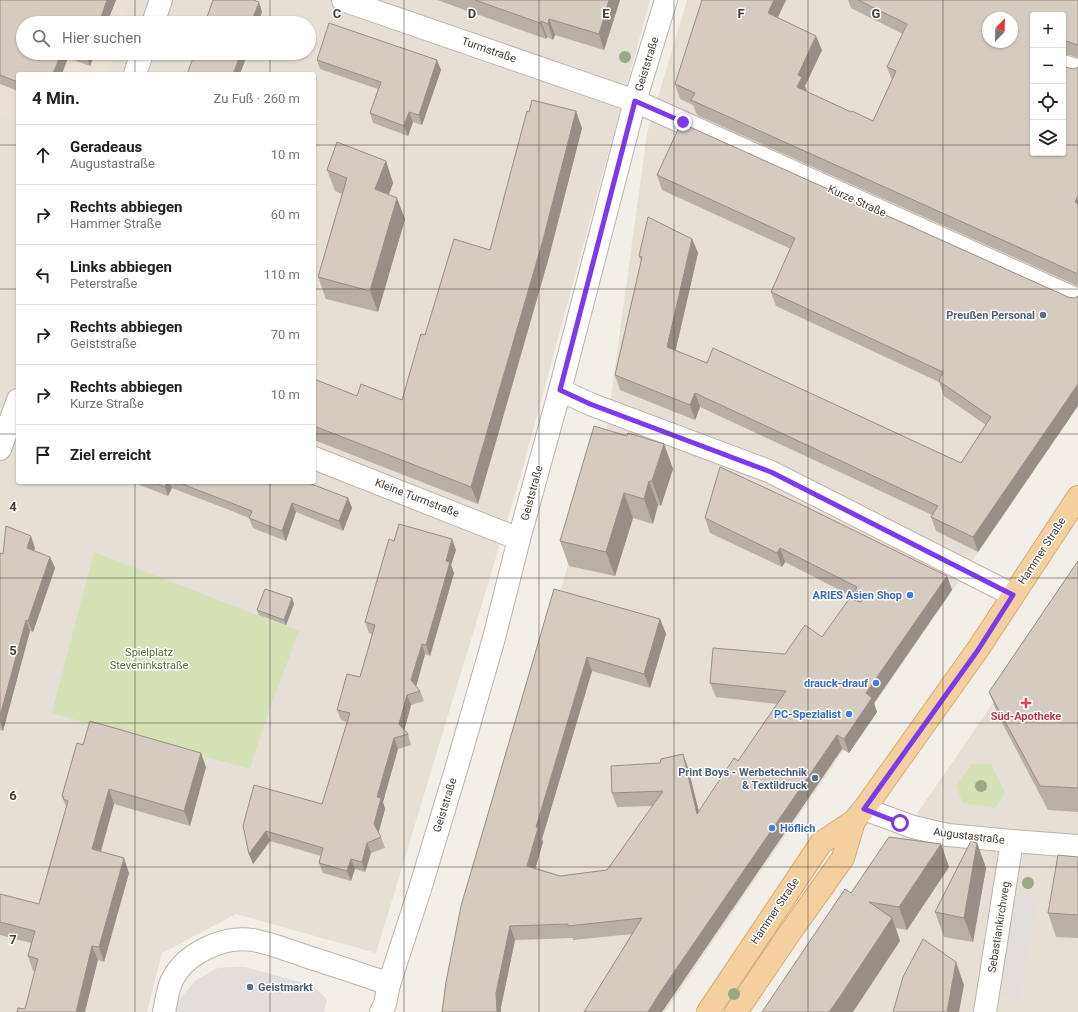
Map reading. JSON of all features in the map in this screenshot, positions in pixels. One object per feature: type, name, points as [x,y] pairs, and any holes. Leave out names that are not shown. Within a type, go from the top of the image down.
[{"type":"main road","name":"Hammer Straße","points":[[736,1012],[843,858],[859,815],[978,650],[1078,497]]},
{"type":"main road","name":"Hammer Straße","points":[[708,1012],[821,843],[859,815]]},
{"type":"street","points":[[155,16],[161,0]]},
{"type":"street","name":"Turmstraße","points":[[343,0],[635,101]]},
{"type":"street","name":"Geiststraße","points":[[164,1012],[170,984],[179,969],[194,955],[210,946],[232,940],[251,940],[355,971],[385,1003],[458,763],[494,638],[519,538],[560,390],[635,101],[666,0]]},
{"type":"street","points":[[136,72],[140,60]]},
{"type":"street","name":"Kurze Straße","points":[[635,101],[1078,300]]},
{"type":"street","points":[[560,390],[597,406],[771,472],[1013,595]]},
{"type":"street","points":[[0,449],[16,405]]},
{"type":"street","name":"Kleine Turmstraße","points":[[316,459],[519,538]]},
{"type":"street","name":"Augustastraße","points":[[859,815],[948,835],[1078,846]]},
{"type":"street","name":"Sebastiankirchweg","points":[[985,1012],[1012,841]]},
{"type":"shaded area","points":[[0,0],[650,0],[520,478],[376,953],[236,914],[162,953],[147,1012],[0,1012]]},
{"type":"shaded area","points":[[0,0],[131,0],[125,16],[16,16],[16,60],[110,60],[106,72],[16,72],[16,121],[0,114]]},
{"type":"shaded area","points":[[687,0],[1078,0],[1078,406],[665,1012],[446,1012],[552,619],[605,441],[647,134]]},
{"type":"shaded area","points":[[1078,579],[1078,1012],[783,1012],[914,818]]},
{"type":"shaded area","points":[[1016,894],[1039,898],[1018,1000],[995,995]]},
{"type":"shaded area","name":"Geistmarkt","points":[[245,967],[304,983],[318,990],[327,1000],[324,1012],[173,1012],[178,1001],[196,980],[218,968]]},
{"type":"green space","name":"Spielplatz Steveninkstraße","points":[[94,552],[299,631],[263,727],[250,769],[52,713]]},
{"type":"green space","points":[[972,764],[991,764],[1005,793],[995,808],[963,803],[956,786]]},
{"type":"building","points":[[0,0],[107,0],[101,16],[16,16],[16,60],[58,60],[54,72],[16,72],[16,81],[0,75]]},
{"type":"building","points":[[213,0],[253,0],[259,2],[254,16],[207,16]]},
{"type":"building","points":[[475,0],[609,0],[599,34],[549,19],[548,24],[541,21],[540,23]]},
{"type":"building","points":[[702,0],[774,0],[768,13],[816,36],[798,75],[802,77],[797,87],[873,121],[896,71],[887,67],[907,24],[858,0],[1078,0],[1078,45],[1066,41],[1066,12],[1030,12],[1030,156],[1066,156],[1066,67],[1074,69],[1078,67],[1078,195],[1075,202],[1078,204],[1078,274],[691,100],[695,93],[675,84]]},
{"type":"building","points":[[329,23],[437,60],[419,115],[409,112],[404,126],[370,113],[381,82],[317,60]]},
{"type":"building","points":[[192,60],[238,60],[234,72],[188,72]]},
{"type":"building","points":[[532,100],[576,111],[543,240],[471,487],[316,427],[316,380],[357,396],[361,384],[402,400],[421,334],[425,335],[454,239],[490,250],[527,111],[529,112]]},
{"type":"building","points":[[681,123],[1068,297],[1074,298],[1078,296],[1078,384],[973,537],[931,517],[938,506],[695,393],[690,405],[615,375],[642,257],[639,256],[648,217],[692,239],[667,347],[707,363],[713,348],[961,463],[991,417],[939,381],[943,372],[771,292],[795,238],[657,175]]},
{"type":"building","points":[[337,142],[386,161],[375,189],[397,198],[370,291],[318,277],[347,178],[327,170]]},
{"type":"building","points":[[594,426],[627,436],[628,433],[664,444],[652,481],[649,481],[644,499],[624,493],[606,552],[560,541]]},
{"type":"building","points":[[720,467],[800,504],[947,576],[866,693],[872,698],[844,739],[837,735],[648,1012],[584,1012],[642,918],[568,926],[568,924],[510,926],[496,993],[497,1012],[442,1012],[446,982],[461,906],[554,589],[660,619],[644,674],[587,657],[536,827],[538,828],[527,866],[560,876],[607,870],[663,791],[612,793],[611,766],[660,763],[661,759],[683,754],[697,814],[734,758],[738,761],[786,691],[710,683],[713,648],[785,654],[805,625],[822,637],[849,599],[861,602],[864,595],[855,591],[857,587],[780,548],[777,553],[705,518]]},
{"type":"building","points":[[158,484],[166,484],[165,487]]},
{"type":"building","points":[[182,484],[311,484],[348,498],[339,521],[292,503],[282,531],[249,518],[252,511]]},
{"type":"building","points":[[399,524],[452,539],[446,561],[450,562],[426,645],[422,644],[411,680],[420,691],[407,695],[399,724],[408,734],[394,738],[377,797],[381,798],[374,824],[381,837],[367,843],[362,862],[351,859],[347,871],[319,863],[323,848],[266,831],[249,854],[243,826],[254,785],[322,804],[350,713],[337,710],[347,674],[360,677],[375,625],[365,622],[389,539],[394,541]]},
{"type":"building","points":[[6,526],[31,536],[27,548],[50,557],[28,621],[26,620],[0,716],[0,553],[3,554]]},
{"type":"building","points":[[1078,561],[1078,788],[1040,786],[989,692]]},
{"type":"building","points":[[265,589],[292,598],[284,620],[257,610]]},
{"type":"building","points":[[90,721],[201,753],[184,811],[109,789],[92,849],[124,858],[99,947],[92,946],[76,1012],[17,1012],[18,1008],[25,1009],[38,959],[28,956],[35,931],[0,922],[0,894],[39,904],[68,801],[63,799],[64,797],[62,796],[77,743],[83,745]]},
{"type":"building","points":[[889,837],[941,844],[899,907],[869,902],[892,918],[829,1012],[762,1012],[845,889],[851,893]]},
{"type":"building","points":[[971,841],[977,843],[964,918],[935,912]]},
{"type":"building","points":[[1058,855],[1078,857],[1078,915],[1048,913]]},
{"type":"building","points":[[923,939],[956,962],[947,1012],[893,1012],[903,977]]},
{"type":"place","name":"Preußen Personal","points":[[1043,315]]},
{"type":"place","name":"ARIES Asien Shop","points":[[910,595]]},
{"type":"place","name":"drauck-drauf","points":[[876,683]]},
{"type":"place","name":"Süd-Apotheke","points":[[1026,703]]},
{"type":"place","name":"PC-Spezialist","points":[[849,714]]},
{"type":"place","name":"Print Boys - Werbetechnik & Textildruck","points":[[815,778]]},
{"type":"place","name":"Höflich","points":[[772,828]]},
{"type":"place","name":"Geistmarkt","points":[[250,987]]},
{"type":"route","points":[[683,122],[635,101],[560,390],[590,404],[771,472],[1013,595],[978,650],[864,809],[900,823]]}]
